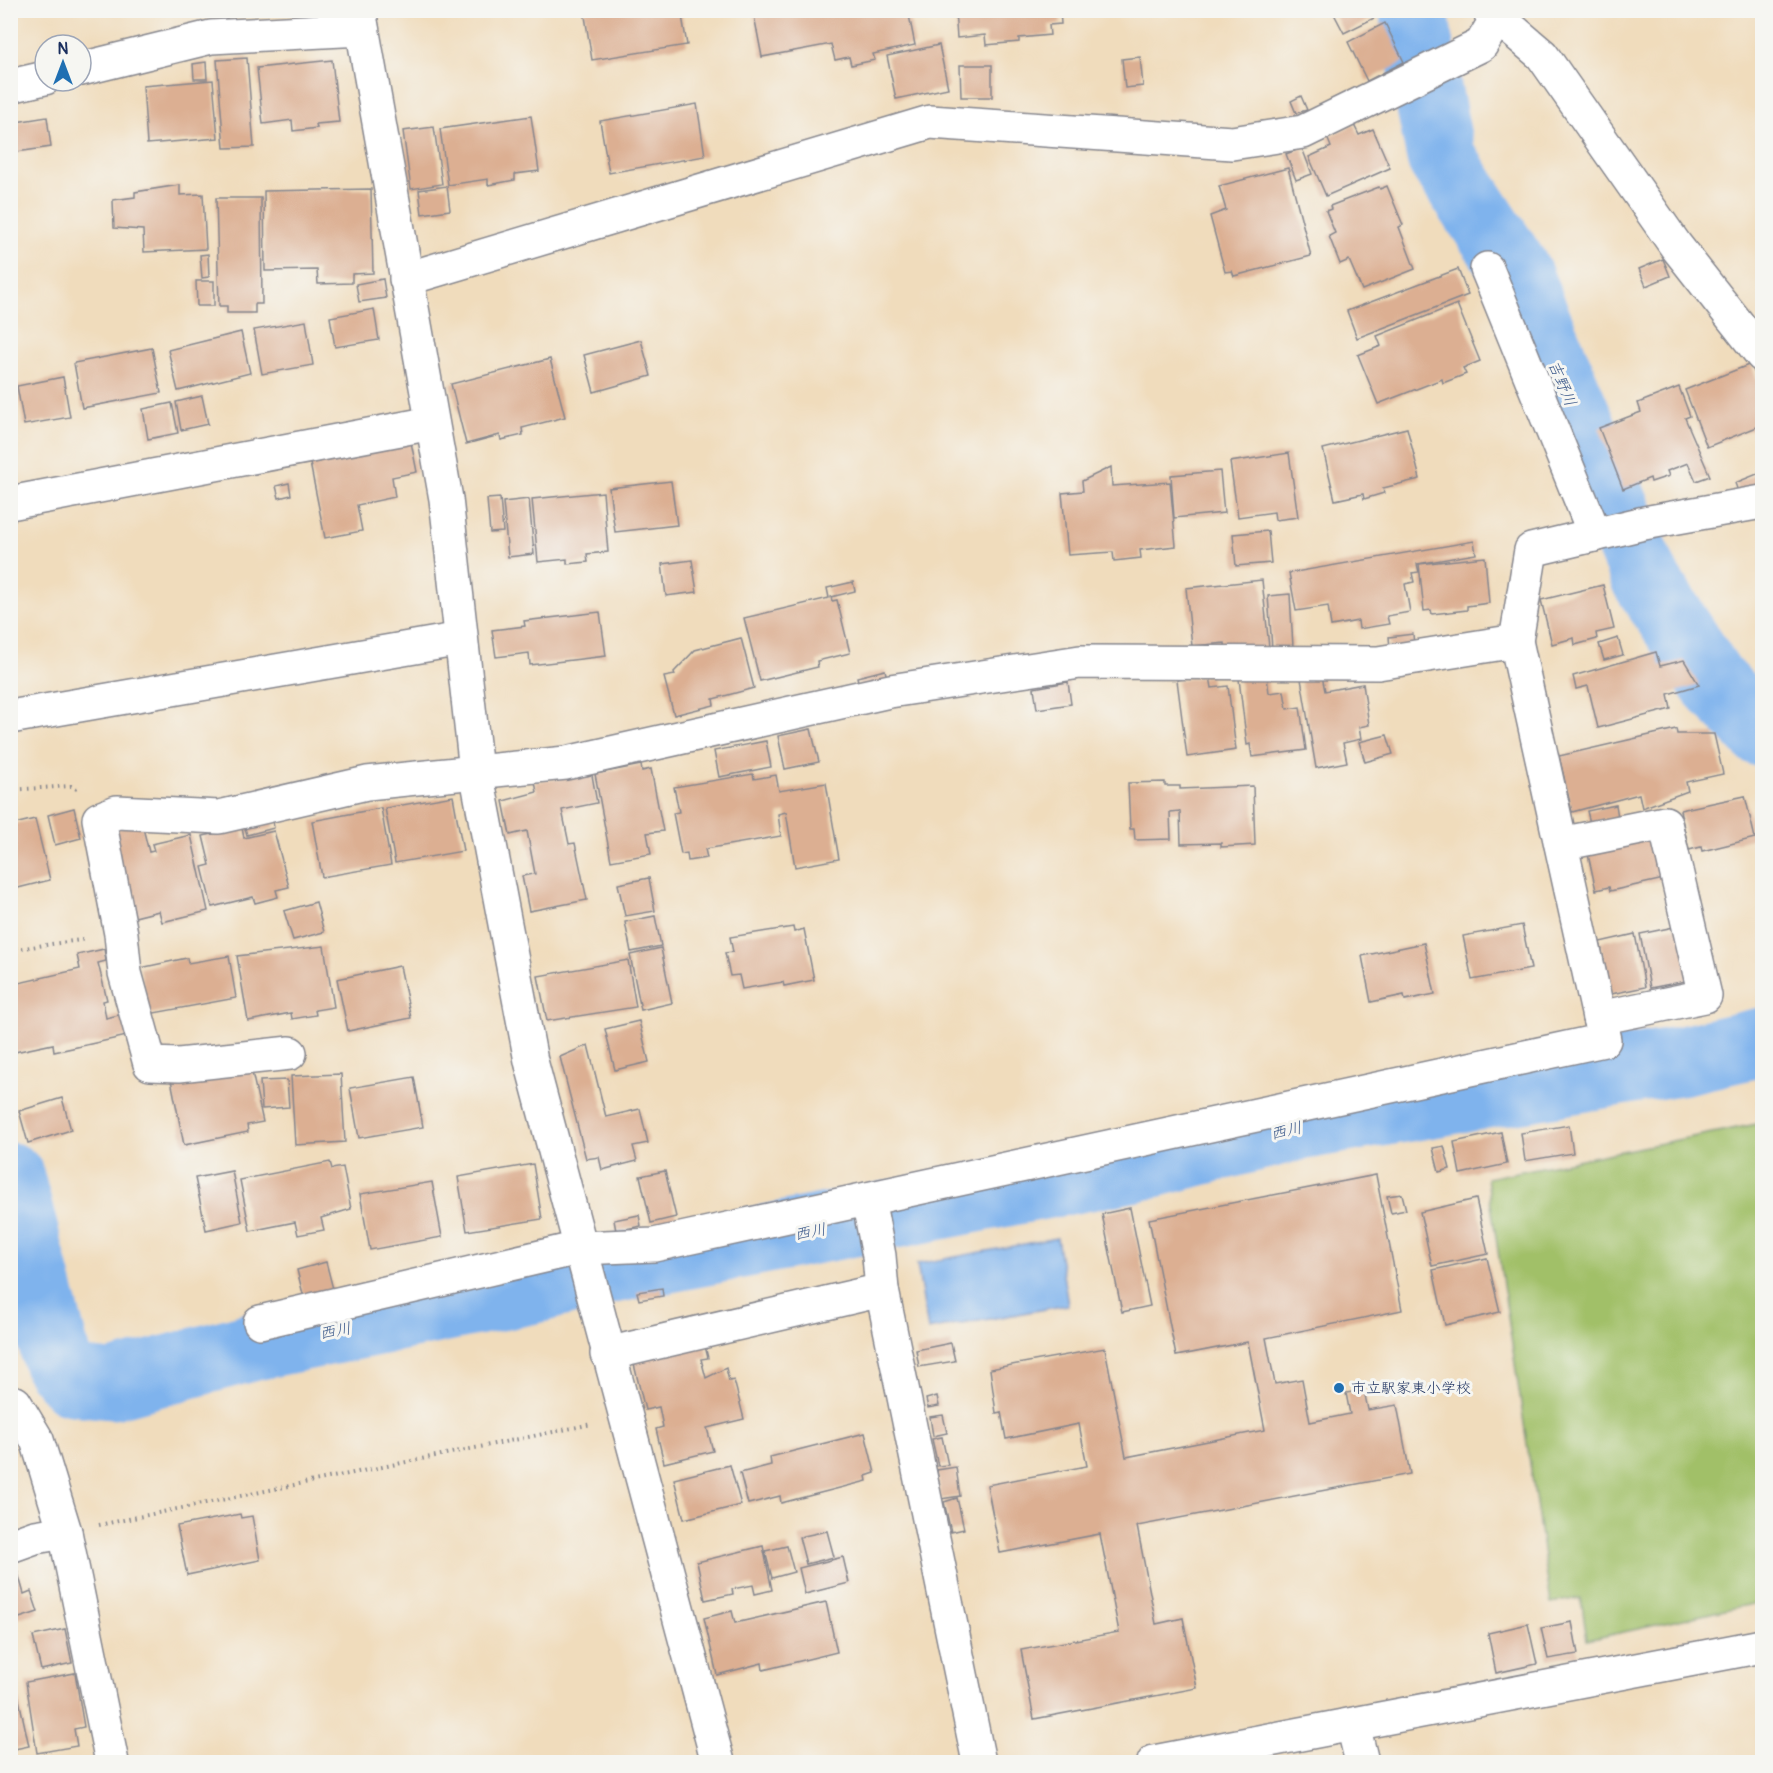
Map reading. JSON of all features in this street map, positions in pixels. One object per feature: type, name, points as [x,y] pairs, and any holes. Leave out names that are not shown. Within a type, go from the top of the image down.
[{"type":"street","points":[[406,279],[930,122],[1232,143],[1303,132],[1481,45],[1493,14],[1542,55],[1676,246],[1762,355]]},
{"type":"street","points":[[93,66],[212,37],[360,20],[446,499],[476,771],[531,1061],[607,1354],[718,1762]]},
{"type":"street","points":[[10,87],[33,81]]},
{"type":"street","points":[[1487,269],[1595,535]]},
{"type":"street","points":[[10,503],[432,423]]},
{"type":"street","points":[[260,1322],[579,1248],[654,1245],[1604,1040],[1516,641],[1531,550],[1644,524],[1762,502]]},
{"type":"street","points":[[10,717],[461,639]]},
{"type":"street","points":[[290,1053],[179,1065],[150,1064],[125,973],[121,934],[99,819],[117,812],[219,817],[367,783],[566,763],[890,691],[1080,662],[1378,663],[1516,641]]},
{"type":"street","points":[[1561,844],[1665,823],[1705,996],[1599,1018]]},
{"type":"street","points":[[868,1199],[879,1256],[882,1290],[979,1762]]},
{"type":"street","points":[[607,1354],[882,1290]]},
{"type":"street","points":[[10,1402],[15,1403],[37,1440],[64,1532],[112,1762]]},
{"type":"street","points":[[10,1546],[35,1537],[64,1532]]},
{"type":"street","points":[[1154,1762],[1762,1646]]},
{"type":"street","points":[[1353,1725],[1362,1762]]},
{"type":"path","points":[[10,790],[71,786],[117,812]]},
{"type":"path","points":[[10,950],[121,934]]},
{"type":"path","points":[[64,1532],[625,1417]]},
{"type":"green space","points":[[1762,1123],[1762,1602],[1587,1640],[1581,1598],[1551,1603],[1487,1178]]},
{"type":"water","points":[[1057,1238],[1068,1305],[928,1330],[917,1264]]},
{"type":"building","points":[[584,10],[681,10],[687,45],[592,60]]},
{"type":"building","points":[[753,10],[908,10],[915,45],[873,54],[875,60],[851,65],[849,57],[835,60],[831,44],[762,57]]},
{"type":"building","points":[[955,10],[1060,10],[1061,24],[1049,25],[1050,35],[1019,38],[1019,42],[986,45],[985,35],[957,38]]},
{"type":"building","points":[[1332,10],[1376,10],[1378,16],[1344,33]]},
{"type":"building","points":[[1385,23],[1404,62],[1367,81],[1348,42]]},
{"type":"building","points":[[939,45],[948,88],[896,99],[887,56]]},
{"type":"building","points":[[1140,57],[1143,86],[1125,88],[1122,59]]},
{"type":"building","points":[[247,58],[254,147],[224,148],[217,60]]},
{"type":"building","points":[[332,60],[339,122],[316,124],[317,128],[293,131],[292,120],[263,124],[257,68]]},
{"type":"building","points":[[206,62],[207,79],[194,79],[193,64]]},
{"type":"building","points":[[960,65],[992,65],[992,97],[961,97]]},
{"type":"building","points":[[213,80],[218,138],[147,144],[143,86]]},
{"type":"building","points":[[1301,96],[1307,110],[1296,113],[1291,101]]},
{"type":"building","points":[[697,104],[705,156],[609,173],[600,121]]},
{"type":"building","points":[[531,116],[539,171],[515,174],[515,180],[488,185],[488,179],[448,185],[440,129]]},
{"type":"building","points":[[47,117],[51,147],[10,153],[10,123]]},
{"type":"building","points":[[1354,125],[1359,135],[1373,129],[1390,168],[1326,196],[1309,157],[1331,147],[1327,137]]},
{"type":"building","points":[[434,127],[442,184],[411,189],[403,131]]},
{"type":"building","points":[[1302,148],[1312,174],[1296,180],[1286,154]]},
{"type":"building","points":[[1288,168],[1311,256],[1234,276],[1232,271],[1225,272],[1210,216],[1226,210],[1219,186]]},
{"type":"building","points":[[180,185],[180,195],[203,194],[206,249],[144,252],[143,230],[114,228],[113,200],[135,197],[135,192]]},
{"type":"building","points":[[447,186],[450,210],[422,214],[419,190]]},
{"type":"building","points":[[1387,186],[1403,225],[1399,227],[1415,269],[1362,290],[1349,260],[1340,264],[1329,236],[1335,233],[1326,211],[1331,209],[1330,206]]},
{"type":"building","points":[[371,189],[373,273],[352,274],[352,283],[318,284],[317,270],[265,271],[264,191]]},
{"type":"building","points":[[216,198],[261,198],[262,304],[255,304],[255,313],[227,313],[227,306],[219,306]]},
{"type":"building","points":[[208,254],[209,277],[202,278],[200,255]]},
{"type":"building","points":[[1663,259],[1670,276],[1646,286],[1639,269]]},
{"type":"building","points":[[1458,269],[1468,295],[1357,338],[1347,311]]},
{"type":"building","points":[[383,279],[386,298],[359,302],[356,284]]},
{"type":"building","points":[[196,281],[214,281],[214,306],[197,306]]},
{"type":"building","points":[[1457,304],[1480,361],[1463,368],[1466,374],[1443,383],[1442,379],[1378,404],[1358,355],[1381,346],[1377,336]]},
{"type":"building","points":[[374,309],[379,340],[335,347],[330,317]]},
{"type":"building","points":[[306,321],[313,365],[262,374],[254,330]]},
{"type":"building","points":[[241,332],[250,373],[178,391],[168,350]]},
{"type":"building","points":[[641,340],[651,376],[594,392],[584,355]]},
{"type":"building","points":[[152,348],[161,393],[82,408],[74,363]]},
{"type":"building","points":[[550,359],[565,417],[522,428],[523,435],[501,440],[500,435],[466,444],[451,384]]},
{"type":"building","points":[[1751,364],[1762,393],[1762,425],[1707,447],[1685,390]]},
{"type":"building","points":[[63,377],[70,417],[24,425],[17,386]]},
{"type":"building","points":[[1679,387],[1690,416],[1685,418],[1710,476],[1696,481],[1688,463],[1667,471],[1669,476],[1651,482],[1650,478],[1623,489],[1599,428],[1641,412],[1638,403]]},
{"type":"building","points":[[202,396],[208,424],[181,430],[176,402]]},
{"type":"building","points":[[172,403],[178,433],[148,439],[143,409]]},
{"type":"building","points":[[1407,428],[1420,479],[1383,488],[1384,493],[1364,499],[1363,494],[1335,500],[1323,449]]},
{"type":"building","points":[[410,437],[417,472],[392,477],[395,497],[357,505],[362,531],[325,538],[309,458]]},
{"type":"building","points":[[1289,453],[1298,517],[1275,520],[1274,512],[1238,517],[1230,462]]},
{"type":"building","points":[[1111,467],[1112,486],[1170,482],[1176,546],[1140,550],[1141,558],[1114,561],[1113,552],[1068,555],[1062,493],[1083,491],[1082,481]]},
{"type":"building","points":[[1220,471],[1224,513],[1174,518],[1171,475]]},
{"type":"building","points":[[1762,472],[1762,485],[1739,494],[1735,483]]},
{"type":"building","points":[[671,481],[677,525],[615,532],[609,488]]},
{"type":"building","points":[[289,483],[291,495],[279,498],[276,486]]},
{"type":"building","points":[[603,492],[608,552],[587,554],[588,562],[567,564],[567,559],[538,562],[532,499]]},
{"type":"building","points":[[500,498],[503,532],[490,533],[487,499]]},
{"type":"building","points":[[529,499],[534,554],[508,557],[503,502]]},
{"type":"building","points":[[1268,531],[1271,563],[1236,566],[1233,534]]},
{"type":"building","points":[[1474,541],[1476,554],[1417,564],[1419,572],[1412,573],[1414,582],[1405,584],[1410,612],[1387,616],[1389,624],[1359,629],[1358,621],[1331,626],[1328,606],[1296,611],[1289,573]]},
{"type":"building","points":[[1485,557],[1489,603],[1467,606],[1467,610],[1432,614],[1431,610],[1424,611],[1419,564]]},
{"type":"building","points":[[692,560],[697,592],[666,596],[662,564]]},
{"type":"building","points":[[1262,580],[1269,647],[1226,651],[1225,643],[1192,646],[1186,588]]},
{"type":"building","points":[[853,582],[855,591],[831,597],[832,601],[837,600],[850,653],[817,661],[818,667],[760,681],[744,618],[829,598],[827,588]]},
{"type":"building","points":[[1603,585],[1614,629],[1596,633],[1597,639],[1575,645],[1574,638],[1552,644],[1541,600]]},
{"type":"building","points":[[1290,594],[1293,647],[1272,648],[1268,596]]},
{"type":"building","points":[[600,612],[606,656],[530,665],[529,653],[496,657],[492,630],[525,626],[524,621]]},
{"type":"building","points":[[1413,634],[1414,646],[1390,648],[1389,637]]},
{"type":"building","points":[[741,638],[754,688],[713,699],[714,705],[674,715],[664,677],[675,675],[674,672],[695,650]]},
{"type":"building","points":[[1618,638],[1623,655],[1604,660],[1599,644]]},
{"type":"building","points":[[1656,652],[1660,666],[1684,660],[1699,685],[1668,694],[1671,709],[1598,728],[1588,686],[1576,689],[1573,676]]},
{"type":"building","points":[[885,670],[888,683],[860,690],[857,677]]},
{"type":"building","points":[[1210,676],[1212,688],[1228,686],[1236,750],[1187,757],[1177,680]]},
{"type":"building","points":[[1267,676],[1269,693],[1284,691],[1287,709],[1300,707],[1306,750],[1252,757],[1250,744],[1247,745],[1239,679]]},
{"type":"building","points":[[1322,676],[1325,691],[1363,684],[1369,725],[1359,727],[1361,739],[1343,743],[1347,762],[1316,768],[1301,679]]},
{"type":"building","points":[[1068,682],[1071,704],[1037,709],[1034,688]]},
{"type":"building","points":[[811,729],[819,762],[785,769],[778,736]]},
{"type":"building","points":[[1676,729],[1677,734],[1714,734],[1723,774],[1686,782],[1688,791],[1642,808],[1639,794],[1572,812],[1559,756]]},
{"type":"building","points":[[1387,735],[1393,754],[1365,762],[1359,742]]},
{"type":"building","points":[[766,741],[771,767],[719,777],[714,751]]},
{"type":"building","points":[[641,765],[642,771],[651,769],[663,831],[647,833],[651,854],[611,861],[595,774]]},
{"type":"building","points":[[753,774],[754,779],[776,775],[779,791],[826,783],[839,859],[795,867],[786,812],[778,814],[781,836],[705,849],[707,858],[688,861],[687,853],[681,854],[673,813],[679,812],[674,787]]},
{"type":"building","points":[[592,775],[597,803],[562,810],[569,844],[575,843],[587,900],[529,911],[522,876],[535,874],[527,831],[510,835],[503,801],[537,792],[535,782]]},
{"type":"building","points":[[1165,782],[1165,786],[1180,786],[1180,789],[1253,786],[1255,845],[1221,847],[1221,843],[1181,844],[1180,811],[1170,812],[1171,839],[1135,840],[1134,829],[1130,829],[1128,783]]},
{"type":"building","points":[[453,796],[463,851],[395,863],[385,808]]},
{"type":"building","points":[[1745,796],[1755,838],[1702,851],[1701,847],[1689,850],[1680,810]]},
{"type":"building","points":[[1616,805],[1618,817],[1590,823],[1587,811]]},
{"type":"building","points":[[74,808],[81,838],[55,845],[48,815]]},
{"type":"building","points":[[381,808],[391,865],[322,877],[312,821]]},
{"type":"building","points":[[35,819],[50,880],[10,890],[10,825]]},
{"type":"building","points":[[273,821],[274,828],[247,835],[245,828]]},
{"type":"building","points":[[142,824],[149,852],[154,851],[152,844],[191,835],[208,911],[162,922],[159,911],[131,918],[110,830]]},
{"type":"building","points":[[242,828],[244,838],[274,831],[289,887],[276,890],[278,897],[255,903],[253,897],[212,907],[202,867],[210,865],[203,836]]},
{"type":"building","points":[[1655,836],[1664,879],[1610,891],[1609,887],[1596,890],[1587,850]]},
{"type":"building","points":[[649,878],[655,911],[625,916],[618,884]]},
{"type":"building","points":[[316,902],[324,932],[293,940],[284,911]]},
{"type":"building","points":[[655,916],[661,946],[631,952],[625,922]]},
{"type":"building","points":[[1522,925],[1531,969],[1472,980],[1463,936]]},
{"type":"building","points":[[1679,926],[1691,980],[1650,988],[1640,934]]},
{"type":"building","points":[[793,927],[794,932],[804,929],[814,980],[784,986],[783,982],[742,989],[739,975],[730,976],[725,953],[733,952],[730,937]]},
{"type":"building","points":[[1635,934],[1645,987],[1611,994],[1600,942]]},
{"type":"building","points":[[1424,943],[1435,994],[1405,1000],[1404,995],[1371,1002],[1362,956]]},
{"type":"building","points":[[324,946],[334,1007],[315,1010],[316,1015],[292,1019],[291,1013],[248,1021],[237,956]]},
{"type":"building","points":[[661,948],[672,1003],[641,1010],[630,955]]},
{"type":"building","points":[[104,949],[106,961],[98,963],[107,1000],[103,1001],[106,1018],[123,1014],[127,1036],[54,1052],[53,1044],[10,1053],[10,985],[80,969],[77,955]]},
{"type":"building","points":[[229,956],[236,998],[149,1014],[140,968],[187,958],[188,963]]},
{"type":"building","points":[[628,960],[636,1007],[547,1021],[538,976]]},
{"type":"building","points":[[400,966],[411,1018],[348,1031],[337,979]]},
{"type":"building","points":[[639,1021],[649,1062],[615,1070],[605,1029]]},
{"type":"building","points":[[588,1045],[606,1117],[640,1109],[648,1143],[633,1146],[637,1161],[602,1170],[599,1157],[586,1159],[560,1057]]},
{"type":"building","points":[[250,1063],[263,1122],[247,1125],[248,1132],[184,1145],[171,1080]]},
{"type":"building","points":[[341,1074],[345,1142],[295,1145],[291,1076]]},
{"type":"building","points":[[414,1077],[423,1127],[359,1138],[350,1088]]},
{"type":"building","points":[[287,1080],[289,1107],[262,1109],[260,1081]]},
{"type":"building","points":[[62,1098],[71,1130],[28,1143],[19,1111]]},
{"type":"building","points":[[1569,1125],[1573,1153],[1525,1161],[1521,1133]]},
{"type":"building","points":[[1501,1132],[1507,1164],[1460,1174],[1454,1142]]},
{"type":"building","points":[[1444,1146],[1450,1169],[1439,1172],[1433,1148]]},
{"type":"building","points":[[330,1162],[332,1169],[343,1167],[351,1209],[321,1218],[324,1230],[298,1235],[295,1222],[250,1231],[240,1180]]},
{"type":"building","points":[[533,1164],[542,1219],[467,1231],[458,1177]]},
{"type":"building","points":[[232,1171],[242,1222],[206,1230],[195,1178]]},
{"type":"building","points":[[665,1171],[676,1217],[651,1223],[640,1176]]},
{"type":"building","points":[[1376,1175],[1402,1310],[1266,1338],[1275,1384],[1302,1379],[1310,1422],[1350,1414],[1346,1393],[1364,1390],[1368,1410],[1397,1405],[1410,1474],[1137,1526],[1156,1624],[1183,1618],[1197,1688],[1034,1719],[1021,1650],[1119,1632],[1100,1534],[1000,1553],[987,1485],[1087,1466],[1079,1424],[1006,1439],[1001,1412],[996,1413],[990,1369],[1105,1348],[1126,1457],[1265,1430],[1248,1342],[1176,1356],[1149,1219]]},
{"type":"building","points":[[432,1182],[442,1237],[370,1250],[360,1194]]},
{"type":"building","points":[[1402,1194],[1406,1210],[1391,1213],[1387,1196]]},
{"type":"building","points":[[1476,1199],[1488,1254],[1432,1266],[1420,1212]]},
{"type":"building","points":[[1130,1208],[1150,1306],[1122,1312],[1102,1214]]},
{"type":"building","points":[[639,1215],[641,1226],[616,1231],[614,1220]]},
{"type":"building","points":[[1487,1258],[1500,1312],[1445,1325],[1433,1270]]},
{"type":"building","points":[[326,1262],[333,1289],[304,1298],[297,1270]]},
{"type":"building","points":[[662,1288],[663,1296],[639,1300],[637,1292]]},
{"type":"building","points":[[703,1338],[708,1358],[701,1359],[706,1378],[726,1368],[729,1381],[734,1380],[744,1419],[707,1428],[713,1451],[664,1463],[656,1429],[663,1427],[659,1407],[645,1410],[632,1356]]},
{"type":"building","points":[[951,1343],[955,1361],[919,1367],[916,1350]]},
{"type":"building","points":[[937,1396],[939,1406],[928,1408],[926,1399]]},
{"type":"building","points":[[943,1415],[947,1433],[933,1436],[930,1417]]},
{"type":"building","points":[[865,1433],[875,1473],[866,1476],[867,1481],[781,1503],[780,1496],[748,1504],[740,1473],[771,1465],[770,1457]]},
{"type":"building","points":[[942,1437],[948,1465],[938,1466],[932,1439]]},
{"type":"building","points":[[730,1465],[741,1505],[684,1519],[674,1479]]},
{"type":"building","points":[[956,1467],[960,1496],[941,1499],[937,1470]]},
{"type":"building","points":[[957,1498],[964,1529],[951,1532],[944,1502]]},
{"type":"building","points":[[240,1514],[241,1518],[252,1516],[260,1560],[187,1575],[177,1526]]},
{"type":"building","points":[[827,1531],[834,1557],[806,1564],[799,1537]]},
{"type":"building","points":[[763,1546],[772,1590],[755,1594],[753,1585],[732,1589],[733,1594],[705,1600],[697,1562]]},
{"type":"building","points":[[787,1546],[794,1572],[772,1578],[765,1551]]},
{"type":"building","points":[[843,1557],[849,1583],[805,1594],[799,1568]]},
{"type":"building","points":[[18,1573],[24,1594],[31,1591],[38,1612],[10,1621],[10,1576]]},
{"type":"building","points":[[826,1602],[837,1652],[763,1670],[762,1663],[717,1675],[704,1618],[732,1611],[735,1623]]},
{"type":"building","points":[[1572,1622],[1578,1654],[1548,1659],[1541,1628]]},
{"type":"building","points":[[1528,1624],[1537,1664],[1496,1673],[1488,1633]]},
{"type":"building","points":[[65,1629],[72,1663],[41,1670],[33,1636]]},
{"type":"building","points":[[75,1673],[84,1727],[74,1729],[77,1746],[37,1753],[26,1682]]},
{"type":"building","points":[[18,1695],[29,1746],[10,1750],[10,1697]]},
{"type":"waterway","name":"吉野川","points":[[1414,10],[1420,53],[1441,157],[1516,271],[1646,580],[1712,681],[1762,733]]},
{"type":"waterway","name":"西川","points":[[10,1177],[58,1364],[72,1381],[112,1385],[255,1346],[540,1288],[608,1270],[1141,1166],[1299,1126],[1679,1061],[1762,1042]]},
{"type":"place","name":"市立駅家東小学校","points":[[1339,1388]]}]
